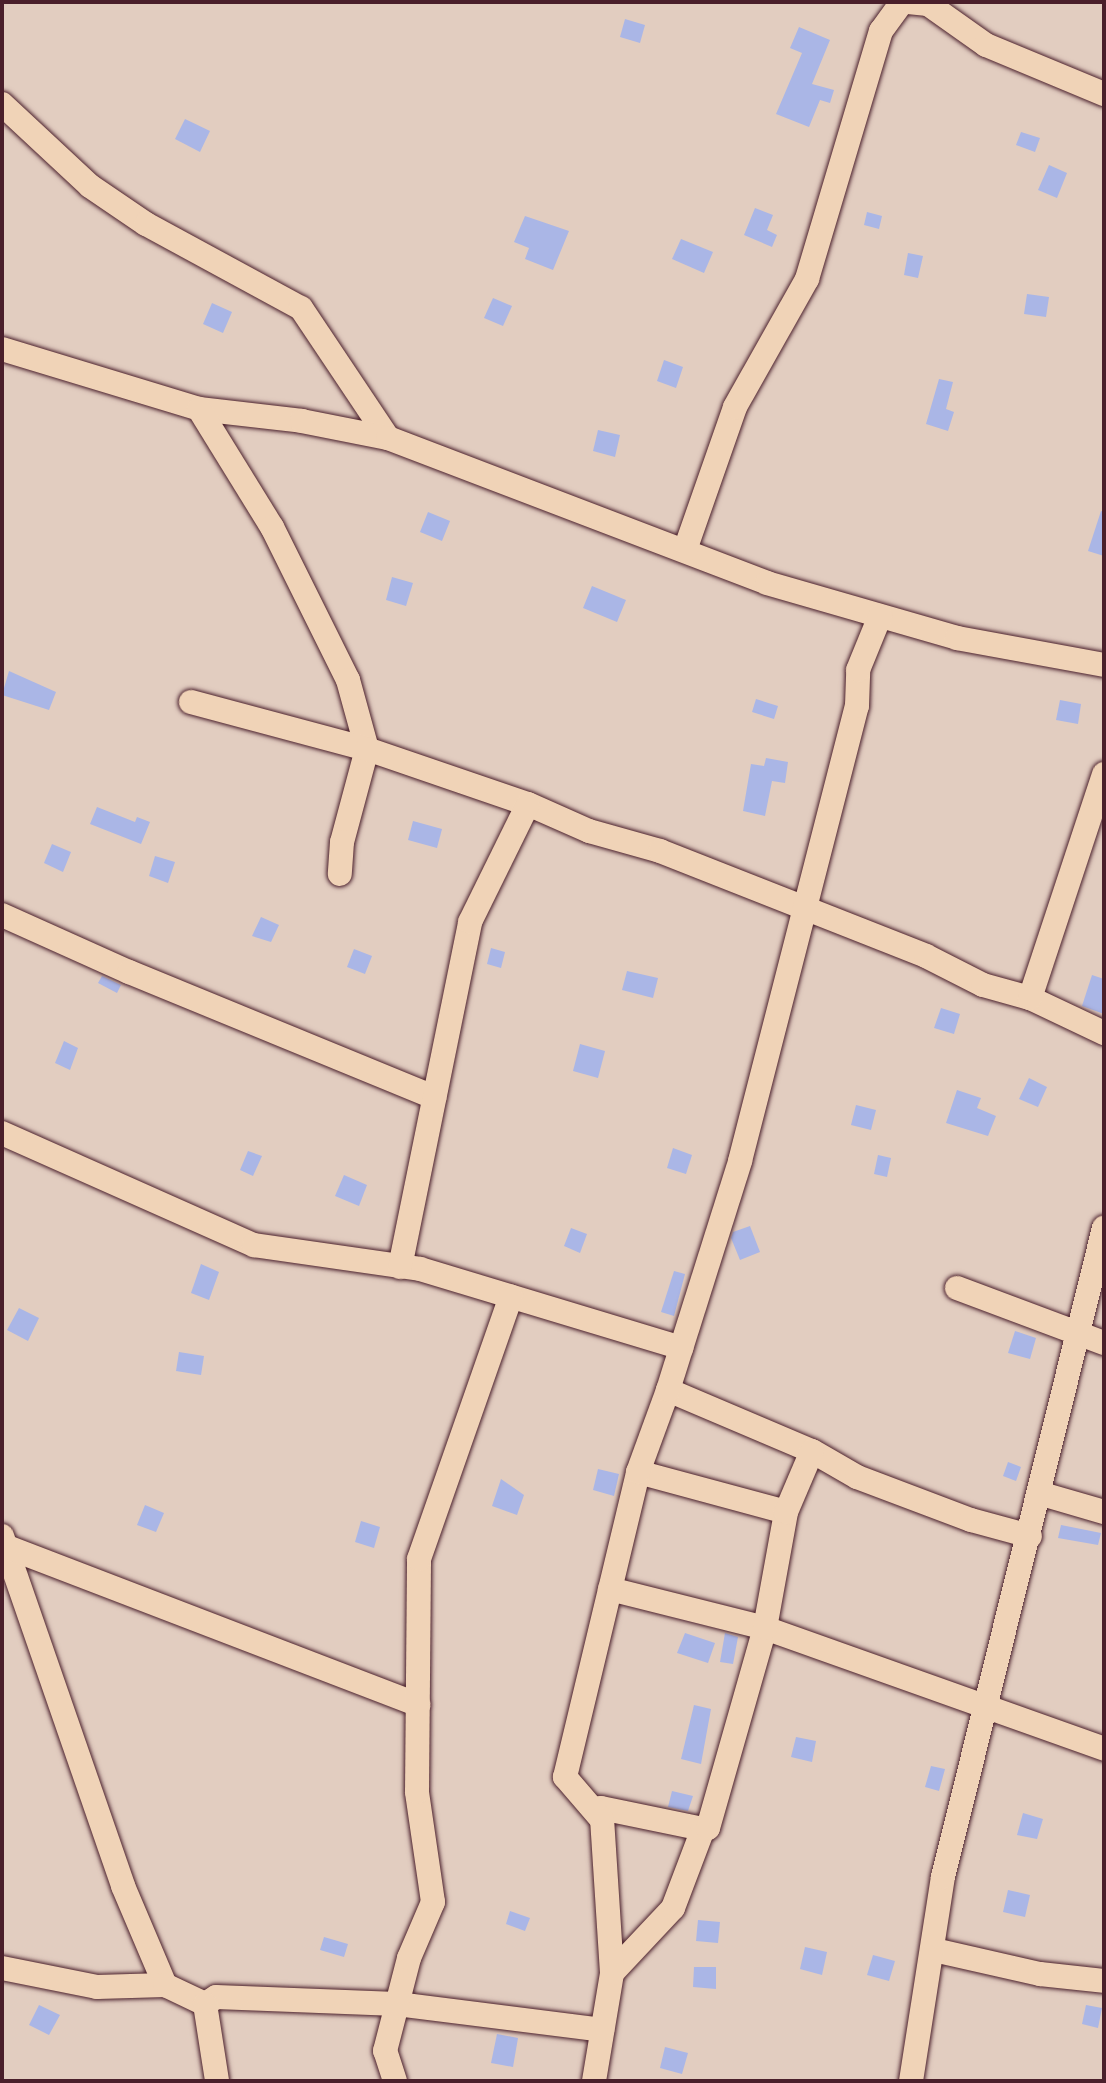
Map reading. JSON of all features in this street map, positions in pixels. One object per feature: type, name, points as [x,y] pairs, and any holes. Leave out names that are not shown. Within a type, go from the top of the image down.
[{"type":"street","points":[[685,550],[735,407],[807,279],[881,31],[902,2]]},
{"type":"street","points":[[908,2],[928,4],[986,45],[1104,94]]},
{"type":"street","points":[[2,104],[90,186],[146,224],[301,308],[388,438]]},
{"type":"street","points":[[2,349],[199,409],[302,421],[388,438],[767,583],[957,638],[1104,665]]},
{"type":"street","points":[[199,409],[272,527],[348,680],[367,749],[342,842],[340,874]]},
{"type":"street","points":[[601,1821],[565,1777],[638,1472],[668,1390],[740,1161],[857,706],[858,670],[880,616]]},
{"type":"street","points":[[191,702],[367,749],[528,804],[589,831],[660,851],[804,912],[926,956],[983,985],[1030,998],[1104,1033]]},
{"type":"street","points":[[1030,998],[1104,774]]},
{"type":"street","points":[[400,1267],[470,922],[528,804]]},
{"type":"street","points":[[2,915],[129,972],[434,1097]]},
{"type":"street","points":[[2,1133],[254,1245],[400,1267],[681,1348]]},
{"type":"street","points":[[911,2081],[934,1950],[943,1878],[1042,1494],[1075,1332],[1104,1228]]},
{"type":"street","points":[[957,1288],[1104,1343]]},
{"type":"street","points":[[395,2081],[385,2051],[409,1958],[433,1902],[417,1792],[419,1559],[511,1297]]},
{"type":"street","points":[[668,1390],[812,1451],[857,1477],[971,1520],[1030,1536]]},
{"type":"street","points":[[594,2081],[612,1973],[601,1808],[709,1828],[765,1628],[786,1511],[812,1451]]},
{"type":"street","points":[[638,1472],[786,1511]]},
{"type":"street","points":[[1042,1494],[1104,1512]]},
{"type":"street","points":[[3,1543],[418,1705]]},
{"type":"street","points":[[3,1543],[122,1886],[165,1985]]},
{"type":"street","points":[[610,1589],[765,1628],[1104,1749]]},
{"type":"street","points":[[612,1973],[673,1908],[703,1829]]},
{"type":"street","points":[[934,1950],[1040,1974],[1104,1980]]},
{"type":"street","points":[[2,1968],[97,1987],[165,1985],[205,2004]]},
{"type":"street","points":[[205,2004],[216,1997],[397,2004],[602,2030]]},
{"type":"street","points":[[205,2004],[217,2081]]},
{"type":"building","points":[[625,19],[645,25],[640,43],[620,37]]},
{"type":"building","points":[[799,27],[830,40],[812,84],[834,90],[830,103],[820,100],[809,127],[776,114],[802,53],[790,48]]},
{"type":"building","points":[[185,119],[210,131],[200,152],[175,139]]},
{"type":"building","points":[[1021,132],[1040,138],[1035,152],[1016,145]]},
{"type":"building","points":[[1049,165],[1067,173],[1057,198],[1038,190]]},
{"type":"building","points":[[755,208],[773,215],[767,230],[777,235],[772,247],[744,235]]},
{"type":"building","points":[[867,212],[882,216],[879,229],[864,225]]},
{"type":"building","points":[[525,216],[569,231],[553,270],[525,259],[529,248],[514,242]]},
{"type":"building","points":[[681,239],[713,252],[704,273],[672,259]]},
{"type":"building","points":[[908,253],[923,256],[918,278],[904,275]]},
{"type":"building","points":[[1027,294],[1049,297],[1046,317],[1024,314]]},
{"type":"building","points":[[493,298],[512,306],[503,326],[484,318]]},
{"type":"building","points":[[212,303],[232,312],[223,333],[203,324]]},
{"type":"building","points":[[664,360],[683,367],[676,388],[657,381]]},
{"type":"building","points":[[939,379],[953,382],[946,409],[954,412],[948,431],[926,424]]},
{"type":"building","points":[[598,430],[620,435],[615,457],[593,451]]},
{"type":"building","points":[[1101,511],[1104,512],[1104,556],[1088,551]]},
{"type":"building","points":[[428,512],[450,521],[442,541],[420,532]]},
{"type":"building","points":[[392,577],[413,583],[406,606],[386,600]]},
{"type":"building","points":[[592,586],[626,600],[617,622],[583,608]]},
{"type":"building","points":[[9,671],[56,692],[49,710],[2,695]]},
{"type":"building","points":[[756,699],[778,706],[774,719],[752,712]]},
{"type":"building","points":[[1060,700],[1081,704],[1078,724],[1056,720]]},
{"type":"building","points":[[766,758],[788,762],[785,783],[772,781],[765,816],[743,811],[751,764],[764,766]]},
{"type":"building","points":[[97,807],[135,822],[137,817],[150,822],[141,844],[90,824]]},
{"type":"building","points":[[413,821],[442,829],[437,848],[408,840]]},
{"type":"building","points":[[52,844],[71,852],[63,872],[44,863]]},
{"type":"building","points":[[155,856],[175,862],[168,883],[149,876]]},
{"type":"building","points":[[261,917],[279,925],[271,942],[252,936]]},
{"type":"building","points":[[491,948],[505,952],[501,968],[487,964]]},
{"type":"building","points":[[354,949],[372,956],[365,974],[347,967]]},
{"type":"building","points":[[627,971],[658,978],[653,998],[622,990]]},
{"type":"building","points":[[1092,975],[1104,979],[1104,1014],[1082,1006]]},
{"type":"building","points":[[102,976],[121,985],[117,993],[98,983]]},
{"type":"building","points":[[941,1008],[960,1014],[954,1034],[934,1028]]},
{"type":"building","points":[[64,1041],[78,1048],[70,1070],[55,1063]]},
{"type":"building","points":[[580,1044],[605,1051],[598,1078],[573,1071]]},
{"type":"building","points":[[1029,1078],[1047,1087],[1038,1107],[1019,1099]]},
{"type":"building","points":[[957,1090],[981,1098],[977,1108],[996,1116],[988,1136],[946,1123]]},
{"type":"building","points":[[856,1105],[876,1110],[871,1130],[851,1125]]},
{"type":"building","points":[[673,1148],[692,1155],[686,1174],[667,1168]]},
{"type":"building","points":[[248,1151],[262,1156],[253,1176],[240,1170]]},
{"type":"building","points":[[878,1155],[891,1158],[887,1177],[874,1174]]},
{"type":"building","points":[[344,1175],[367,1185],[359,1206],[335,1196]]},
{"type":"building","points":[[750,1226],[760,1252],[740,1260],[731,1238],[733,1232]]},
{"type":"building","points":[[571,1228],[587,1234],[580,1253],[564,1246]]},
{"type":"building","points":[[201,1264],[219,1272],[209,1300],[191,1293]]},
{"type":"building","points":[[674,1271],[685,1274],[674,1316],[661,1312]]},
{"type":"building","points":[[19,1308],[39,1318],[28,1341],[7,1330]]},
{"type":"building","points":[[1015,1331],[1036,1338],[1030,1359],[1008,1353]]},
{"type":"building","points":[[179,1352],[204,1356],[201,1375],[176,1371]]},
{"type":"building","points":[[1008,1462],[1021,1467],[1016,1481],[1003,1476]]},
{"type":"building","points":[[598,1469],[619,1474],[614,1496],[593,1490]]},
{"type":"building","points":[[501,1479],[524,1495],[517,1515],[492,1506]]},
{"type":"building","points":[[145,1505],[164,1513],[156,1532],[137,1525]]},
{"type":"building","points":[[361,1521],[380,1527],[374,1548],[355,1542]]},
{"type":"building","points":[[1061,1525],[1101,1533],[1098,1545],[1058,1538]]},
{"type":"building","points":[[685,1633],[715,1643],[708,1663],[677,1653]]},
{"type":"building","points":[[725,1633],[738,1637],[733,1664],[720,1662]]},
{"type":"building","points":[[694,1705],[711,1709],[701,1764],[681,1759]]},
{"type":"building","points":[[796,1737],[816,1741],[812,1762],[791,1757]]},
{"type":"building","points":[[931,1766],[945,1769],[939,1791],[925,1787]]},
{"type":"building","points":[[672,1791],[693,1796],[688,1811],[668,1807]]},
{"type":"building","points":[[1023,1813],[1043,1819],[1037,1839],[1017,1835]]},
{"type":"building","points":[[1008,1890],[1030,1895],[1025,1917],[1003,1912]]},
{"type":"building","points":[[510,1911],[530,1918],[525,1931],[506,1924]]},
{"type":"building","points":[[698,1920],[720,1922],[718,1943],[696,1941]]},
{"type":"building","points":[[324,1937],[348,1944],[344,1957],[320,1950]]},
{"type":"building","points":[[805,1947],[827,1952],[822,1975],[800,1969]]},
{"type":"building","points":[[873,1955],[895,1961],[889,1981],[867,1975]]},
{"type":"building","points":[[694,1967],[716,1967],[716,1989],[693,1987]]},
{"type":"building","points":[[39,2005],[60,2015],[49,2035],[29,2025]]},
{"type":"building","points":[[1086,2005],[1102,2008],[1098,2028],[1082,2024]]},
{"type":"building","points":[[497,2034],[518,2038],[513,2067],[491,2063]]},
{"type":"building","points":[[665,2047],[688,2053],[682,2074],[660,2068]]}]
